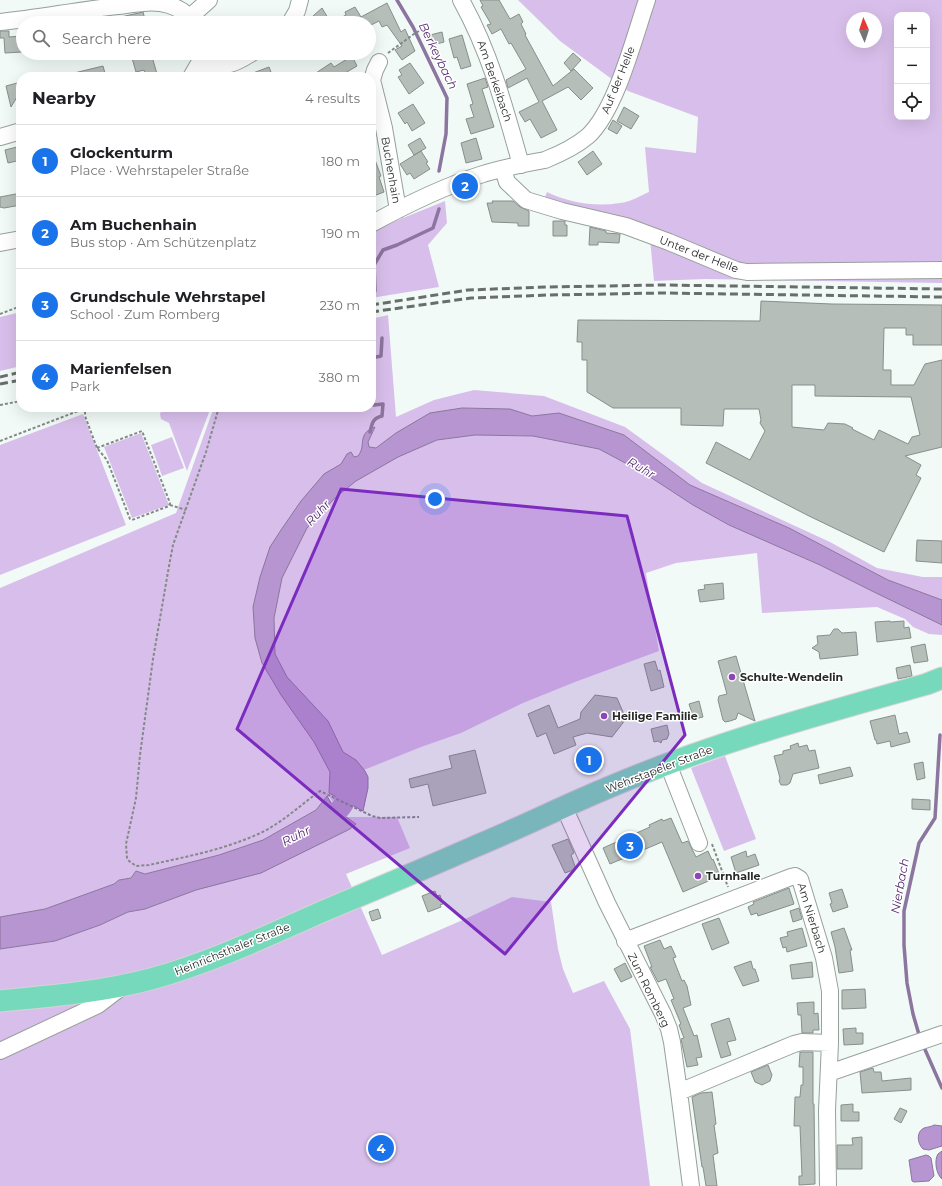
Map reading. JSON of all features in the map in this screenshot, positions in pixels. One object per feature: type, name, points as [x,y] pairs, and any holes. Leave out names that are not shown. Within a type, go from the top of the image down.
[{"type":"main road","name":"Wehrstapeler Straße","points":[[386,884],[611,786],[668,764],[760,733],[942,678]]},
{"type":"main road","name":"Heinrichsthaler Straße","points":[[0,1001],[74,993],[150,979],[203,962],[386,884]]},
{"type":"street","points":[[195,16],[209,0]]},
{"type":"street","points":[[294,16],[300,0]]},
{"type":"street","name":"Am Berkeibach","points":[[461,0],[479,34],[492,68],[521,165]]},
{"type":"street","name":"Auf der Helle","points":[[376,221],[464,180],[503,169],[545,160],[563,153],[587,136],[600,122],[616,90],[647,0]]},
{"type":"street","points":[[42,16],[93,4],[161,3],[176,8],[186,16]]},
{"type":"street","points":[[0,22],[16,20]]},
{"type":"street","points":[[196,65],[224,67],[240,60]]},
{"type":"street","name":"Buchenhain","points":[[374,72],[379,62]]},
{"type":"street","name":"Buchenhain","points":[[376,96],[383,124],[398,210]]},
{"type":"street","points":[[0,136],[16,132]]},
{"type":"street","name":"Unter der Helle","points":[[503,169],[507,182],[526,200],[562,211],[626,226],[736,270],[751,272],[942,270]]},
{"type":"street","points":[[0,243],[16,240]]},
{"type":"street","points":[[668,764],[699,843]]},
{"type":"street","name":"Zum Romberg","points":[[564,807],[607,903],[663,1014],[669,1029],[691,1186]]},
{"type":"street","name":"Am Nierbach","points":[[625,941],[785,879],[798,877],[802,882],[829,980],[831,1002],[827,1110],[828,1186]]},
{"type":"street","points":[[0,1052],[98,1005],[124,985]]},
{"type":"street","points":[[828,1072],[937,1036]]},
{"type":"street","points":[[679,1092],[794,1044],[802,1042],[830,1043]]},
{"type":"path","points":[[379,62],[387,54],[414,34],[429,25]]},
{"type":"path","points":[[0,314],[16,308]]},
{"type":"path","points":[[0,405],[16,402]]},
{"type":"path","points":[[0,441],[74,412]]},
{"type":"path","points":[[85,412],[85,416],[98,448],[107,460],[131,520],[170,505],[186,510]]},
{"type":"path","points":[[218,412],[206,452],[176,537],[170,560],[152,660],[136,798],[127,837],[127,858],[136,866],[149,865],[232,844],[257,835],[280,821],[320,791],[364,813],[380,818],[419,817]]},
{"type":"path","points":[[98,448],[142,431],[170,505]]},
{"type":"highlighted area","points":[[341,489],[627,516],[685,735],[505,954],[237,729]]},
{"type":"shaded area","points":[[518,0],[942,0],[942,269],[736,274],[942,272],[942,283],[705,279],[654,281],[649,228],[613,214],[544,200],[547,192],[565,199],[601,205],[635,199],[649,192],[645,147],[696,153],[698,117],[628,91],[560,41]]},
{"type":"shaded area","points":[[445,201],[447,223],[428,245],[439,287],[376,297],[376,229]]},
{"type":"shaded area","points":[[16,313],[16,367],[0,371],[0,317]]},
{"type":"shaded area","points":[[388,315],[396,417],[434,400],[474,390],[544,396],[625,427],[702,483],[830,542],[877,568],[923,577],[942,577],[942,600],[888,580],[789,528],[690,485],[624,435],[560,413],[532,416],[510,409],[462,408],[398,456],[437,440],[475,435],[534,436],[599,449],[644,473],[693,505],[729,525],[820,565],[942,625],[942,635],[929,634],[913,627],[905,619],[877,607],[762,613],[757,553],[676,563],[646,573],[659,651],[575,682],[523,703],[461,733],[421,747],[344,778],[336,807],[328,794],[316,810],[263,840],[219,855],[145,874],[136,871],[131,878],[119,880],[114,884],[45,909],[0,917],[0,588],[176,513],[212,412],[376,412],[376,318]]},
{"type":"shaded area","points":[[161,412],[209,412],[187,471],[169,423],[161,419]]},
{"type":"shaded area","points":[[83,414],[126,525],[0,575],[0,445]]},
{"type":"shaded area","points":[[141,433],[169,505],[132,518],[104,447]]},
{"type":"shaded area","points":[[172,437],[184,468],[162,476],[151,445]]},
{"type":"shaded area","points":[[725,756],[756,839],[724,851],[691,768]]},
{"type":"shaded area","points":[[346,817],[397,817],[410,848],[346,874],[382,955],[512,897],[551,902],[558,949],[563,969],[573,993],[604,981],[630,1029],[650,1186],[0,1186],[0,949],[55,941],[100,925],[128,912],[145,909],[196,890],[356,824]]},
{"type":"water","points":[[462,408],[510,409],[532,416],[559,413],[624,435],[690,485],[789,528],[888,580],[942,600],[942,625],[820,565],[729,525],[693,505],[644,473],[599,449],[533,436],[475,435],[437,440],[398,457],[356,481],[336,497],[307,528],[282,578],[274,618],[275,654],[287,677],[328,721],[343,752],[356,760],[368,777],[368,788],[363,811],[329,793],[330,772],[314,742],[281,695],[262,663],[255,638],[253,607],[260,577],[270,547],[301,501],[324,474],[341,464],[347,454],[351,452],[354,457],[358,456],[361,452],[364,436],[369,430],[375,427],[368,442],[369,447],[376,448],[396,433],[430,413]]},
{"type":"water","points":[[327,796],[335,809],[356,824],[350,829],[261,873],[196,890],[145,909],[128,912],[100,925],[55,941],[0,949],[0,917],[45,909],[114,884],[119,880],[131,878],[136,871],[145,874],[219,855],[263,840],[316,810]]},
{"type":"water","points":[[934,1125],[942,1126],[942,1146],[929,1150],[923,1149],[918,1138],[920,1132],[924,1128]]},
{"type":"water","points":[[942,1151],[942,1179],[938,1174],[936,1163],[938,1154]]},
{"type":"water","points":[[926,1155],[931,1158],[934,1176],[929,1181],[914,1182],[912,1181],[909,1160]]},
{"type":"building","points":[[480,0],[499,0],[510,19],[519,14],[523,22],[521,24],[526,34],[525,35],[553,86],[574,69],[593,88],[581,100],[568,87],[542,101],[557,130],[541,138],[530,119],[525,122],[519,112],[539,102],[527,78],[508,88],[506,80],[526,69],[501,29],[492,34],[487,25],[491,24],[481,7],[483,6]]},
{"type":"building","points":[[387,3],[401,32],[405,29],[415,51],[402,60],[395,50],[402,46],[387,25],[382,27],[379,21],[376,22],[376,16],[363,16]]},
{"type":"building","points":[[355,7],[360,16],[344,16],[346,15],[345,12]]},
{"type":"building","points":[[322,8],[327,16],[313,16]]},
{"type":"building","points":[[143,12],[144,16],[125,16]]},
{"type":"building","points":[[0,31],[9,31],[9,37],[16,36],[16,52],[5,53],[4,38],[0,38]]},
{"type":"building","points":[[442,32],[444,42],[433,45],[430,35]]},
{"type":"building","points":[[462,35],[471,66],[461,69],[457,57],[454,58],[449,39]]},
{"type":"building","points":[[573,53],[581,60],[571,71],[564,63]]},
{"type":"building","points":[[133,60],[153,60],[156,72],[145,72],[144,70],[136,72]]},
{"type":"building","points":[[345,60],[354,60],[357,66],[347,72],[318,72],[331,63],[334,67]]},
{"type":"building","points":[[410,63],[424,83],[409,94],[398,77],[402,75],[399,70]]},
{"type":"building","points":[[103,66],[105,72],[78,72]]},
{"type":"building","points":[[269,67],[271,72],[256,72]]},
{"type":"building","points":[[485,78],[488,87],[482,89],[494,127],[471,134],[466,119],[474,117],[470,105],[473,104],[467,84]]},
{"type":"building","points":[[16,83],[16,99],[11,107],[6,86]]},
{"type":"building","points":[[413,104],[425,123],[412,131],[407,122],[405,124],[398,113]]},
{"type":"building","points":[[624,107],[639,116],[631,129],[617,121]]},
{"type":"building","points":[[613,120],[622,126],[617,134],[608,129]]},
{"type":"building","points":[[420,138],[426,148],[414,155],[408,145]]},
{"type":"building","points":[[476,138],[482,159],[466,163],[461,143]]},
{"type":"building","points":[[16,147],[16,161],[8,163],[5,150]]},
{"type":"building","points":[[421,151],[428,162],[426,163],[430,169],[414,179],[410,173],[407,175],[400,164]]},
{"type":"building","points":[[593,151],[602,164],[587,175],[578,162]]},
{"type":"building","points":[[376,163],[381,176],[379,177],[384,192],[376,195]]},
{"type":"building","points":[[16,194],[16,206],[4,208],[0,207],[0,197]]},
{"type":"building","points":[[492,201],[513,201],[520,207],[529,211],[529,226],[518,226],[518,223],[492,222],[487,203],[493,203]]},
{"type":"building","points":[[553,221],[565,221],[565,225],[567,225],[567,236],[553,236]]},
{"type":"building","points":[[590,227],[606,231],[606,233],[620,234],[619,243],[598,242],[598,245],[589,245]]},
{"type":"building","points":[[761,301],[832,304],[942,305],[942,345],[913,345],[913,335],[906,335],[906,328],[884,328],[883,370],[891,370],[891,385],[914,385],[925,364],[942,360],[942,447],[905,456],[921,465],[916,475],[921,478],[884,552],[809,516],[706,463],[716,442],[750,460],[765,431],[760,423],[761,420],[759,409],[724,409],[723,426],[681,425],[681,408],[613,408],[587,392],[587,360],[582,360],[582,342],[577,342],[578,320],[760,321]],"holes":[[[792,385],[815,385],[815,396],[911,397],[920,435],[912,437],[908,444],[879,430],[874,440],[845,424],[828,423],[824,430],[792,427]]]},
{"type":"building","points":[[917,540],[942,541],[942,563],[916,561]]},
{"type":"building","points":[[723,583],[724,599],[700,602],[698,590],[705,589],[704,585]]},
{"type":"building","points":[[904,621],[904,628],[909,627],[911,638],[877,642],[875,622]]},
{"type":"building","points":[[834,629],[838,629],[842,633],[856,632],[858,655],[820,659],[819,652],[812,648],[818,644],[817,636],[830,635]]},
{"type":"building","points":[[925,644],[928,661],[914,663],[911,647]]},
{"type":"building","name":"Schulte-Wendelin","points":[[736,656],[755,721],[738,713],[736,719],[725,722],[723,720],[718,700],[719,696],[727,694],[718,661]]},
{"type":"building","points":[[655,661],[658,671],[660,670],[664,687],[651,691],[644,664]]},
{"type":"building","points":[[910,665],[912,676],[898,679],[896,668]]},
{"type":"building","name":"Heilige Familie","points":[[595,695],[617,698],[626,719],[612,737],[587,733],[573,737],[576,745],[554,754],[546,733],[537,737],[528,714],[549,705],[558,728],[580,719],[581,712]]},
{"type":"building","points":[[699,701],[703,717],[694,719],[689,704]]},
{"type":"building","points":[[895,715],[899,734],[907,732],[910,742],[891,747],[890,741],[877,744],[870,721]]},
{"type":"building","points":[[667,725],[669,734],[667,739],[662,740],[661,743],[658,741],[654,742],[651,729]]},
{"type":"building","points":[[798,743],[799,747],[807,745],[809,751],[815,750],[819,768],[793,774],[790,783],[787,785],[781,785],[774,756],[783,754],[783,751],[791,749],[790,746]]},
{"type":"building","points":[[475,750],[486,793],[433,806],[428,784],[411,788],[409,779],[452,768],[449,756]]},
{"type":"building","points":[[923,762],[925,778],[917,780],[914,764]]},
{"type":"building","points":[[850,767],[853,776],[820,784],[818,775]]},
{"type":"building","points":[[912,799],[930,800],[930,810],[912,809]]},
{"type":"building","points":[[671,818],[682,843],[688,841],[696,857],[708,851],[720,876],[683,892],[662,842],[610,864],[603,848],[650,827],[649,825],[662,819],[663,821]]},
{"type":"building","points":[[568,839],[574,853],[571,855],[576,869],[565,873],[552,845]]},
{"type":"building","points":[[746,851],[747,857],[755,854],[759,865],[736,873],[731,857]]},
{"type":"building","points":[[789,888],[794,904],[758,916],[757,913],[751,915],[748,907],[754,904],[753,902]]},
{"type":"building","points":[[842,889],[848,907],[833,912],[830,904],[832,903],[829,893]]},
{"type":"building","points":[[435,891],[437,896],[440,895],[443,904],[440,905],[441,907],[428,912],[422,896]]},
{"type":"building","points":[[799,908],[802,919],[793,922],[790,911]]},
{"type":"building","points":[[378,909],[381,918],[372,921],[369,912]]},
{"type":"building","points":[[719,918],[729,943],[712,950],[702,924]]},
{"type":"building","points":[[802,928],[807,946],[787,952],[786,947],[783,948],[780,938],[788,936],[787,932]]},
{"type":"building","points":[[844,928],[852,950],[850,950],[853,971],[839,973],[831,932]]},
{"type":"building","points":[[660,940],[664,949],[671,946],[676,957],[673,958],[682,981],[684,980],[687,986],[691,1005],[683,1008],[694,1036],[697,1035],[702,1057],[696,1058],[698,1065],[687,1067],[681,1039],[684,1038],[679,1025],[681,1024],[671,1000],[674,999],[666,979],[658,982],[650,967],[652,967],[644,946]]},
{"type":"building","points":[[751,961],[759,981],[743,986],[734,967]]},
{"type":"building","points":[[812,962],[813,977],[792,979],[790,965]]},
{"type":"building","points":[[625,963],[632,977],[621,982],[614,969]]},
{"type":"building","points":[[865,989],[866,1008],[842,1009],[842,990]]},
{"type":"building","points":[[814,1002],[814,1014],[818,1013],[819,1030],[813,1030],[813,1033],[802,1033],[801,1015],[798,1015],[797,1003]]},
{"type":"building","points":[[729,1018],[736,1040],[727,1042],[731,1055],[721,1058],[711,1024]]},
{"type":"building","points":[[856,1028],[856,1033],[863,1033],[863,1044],[844,1045],[843,1029]]},
{"type":"building","points":[[800,1052],[813,1052],[815,1184],[799,1185],[799,1176],[802,1176],[800,1126],[794,1126],[795,1097],[800,1097],[801,1085],[803,1085],[803,1067],[799,1067]]},
{"type":"building","points":[[768,1065],[772,1075],[770,1081],[762,1085],[755,1082],[751,1072]]},
{"type":"building","points":[[873,1068],[874,1072],[881,1072],[882,1081],[911,1078],[911,1090],[862,1093],[860,1072]]},
{"type":"building","points":[[712,1092],[716,1124],[714,1125],[718,1153],[713,1155],[717,1186],[706,1186],[692,1097],[701,1093]]},
{"type":"building","points":[[853,1104],[853,1112],[859,1112],[859,1121],[841,1121],[841,1105]]},
{"type":"building","points":[[900,1108],[907,1111],[901,1123],[894,1119]]},
{"type":"building","points":[[862,1137],[862,1169],[837,1169],[837,1145],[853,1145],[852,1138]]},
{"type":"waterway","name":"Berkeybach","points":[[397,0],[413,27],[447,98],[446,134],[439,171]]},
{"type":"waterway","name":"Berkeybach","points":[[376,262],[383,250],[433,228],[439,209]]},
{"type":"waterway","name":"Berkeybach","points":[[376,357],[381,356],[382,338]]},
{"type":"waterway","name":"Berkeybach","points":[[370,432],[373,421],[382,416],[383,404],[376,405]]},
{"type":"waterway","name":"Nierbach","points":[[920,1038],[913,1014],[907,983],[904,945],[904,911],[919,843],[935,818],[940,735]]},
{"type":"waterway","name":"Ruhr","points":[[316,827],[330,818],[342,807],[347,794],[343,776]]},
{"type":"waterway","name":"Nierbach","points":[[923,1045],[942,1088]]},
{"type":"railway","points":[[376,304],[468,290],[547,287],[663,285],[942,289]]},
{"type":"railway","points":[[376,311],[471,298],[549,295],[662,293],[942,297]]},
{"type":"railway","points":[[0,377],[16,373]]},
{"type":"railway","points":[[0,384],[16,381]]},
{"type":"place","name":"Am Buchenhain","points":[[465,186]]},
{"type":"place","name":"Schulte-Wendelin","points":[[732,677]]},
{"type":"place","name":"Heilige Familie","points":[[604,716]]},
{"type":"place","name":"Glockenturm","points":[[589,760]]},
{"type":"place","name":"Grundschule Wehrstapel","points":[[630,846]]},
{"type":"place","name":"Turnhalle","points":[[698,876]]},
{"type":"place","name":"Marienfelsen","points":[[381,1148]]}]
